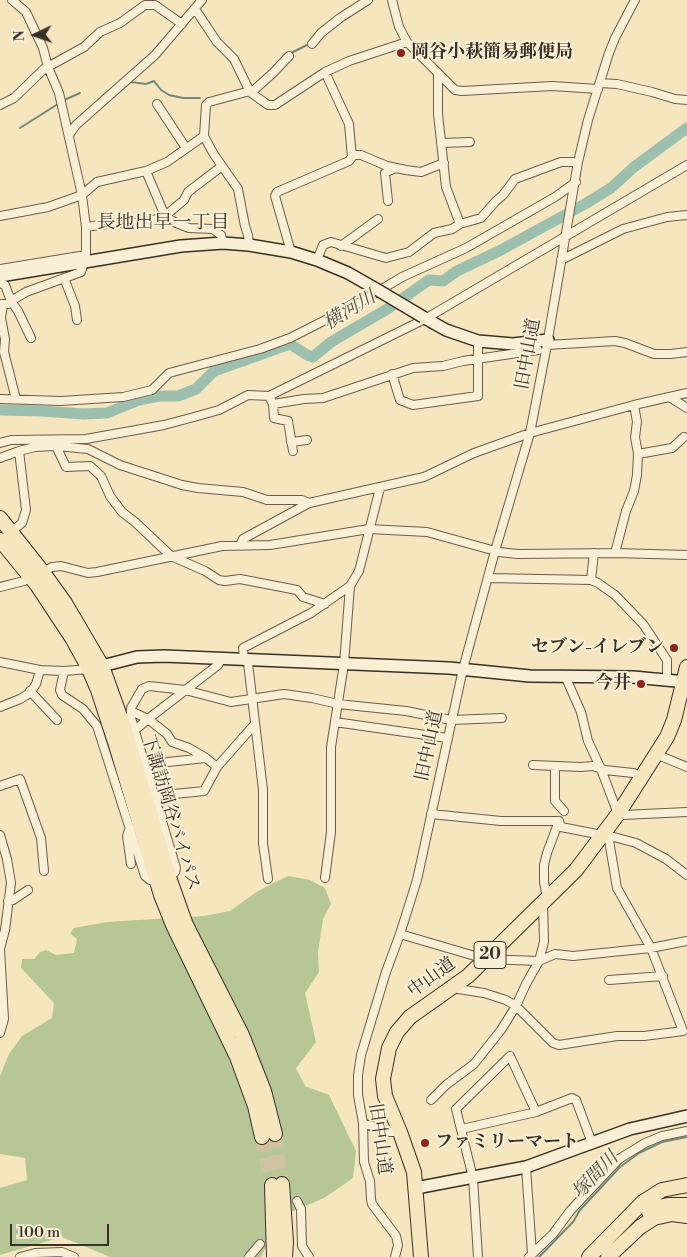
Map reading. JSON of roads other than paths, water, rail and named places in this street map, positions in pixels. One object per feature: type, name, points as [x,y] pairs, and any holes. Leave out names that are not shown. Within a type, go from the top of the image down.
[{"type":"highway","name":"下諏訪岡谷バイパス","points":[[0,518],[6,536],[36,574],[37,584],[67,630],[95,667],[98,690],[161,895],[173,925],[237,1057],[255,1106],[269,1135]]},
{"type":"highway","name":"中山道","points":[[421,1257],[416,1188],[410,1158],[385,1096],[383,1079],[389,1048],[397,1032],[410,1018],[468,976],[576,870],[606,836],[618,814],[668,737],[685,681],[687,667]]},
{"type":"highway","points":[[275,1257],[277,1233],[273,1213],[277,1184],[286,1242],[285,1257]]},
{"type":"highway","points":[[589,1257],[634,1210],[652,1196],[662,1190],[687,1185]]},
{"type":"highway","points":[[634,1210],[644,1204],[662,1198],[687,1196]]},
{"type":"highway","points":[[620,1245],[637,1223],[650,1211],[668,1205],[687,1205]]},
{"type":"highway","points":[[608,1257],[640,1227],[654,1218],[672,1214],[687,1216]]},
{"type":"street","points":[[12,0],[26,12],[43,48],[48,67],[59,92],[82,195],[86,227],[85,258],[81,272],[26,292],[8,304],[1,304],[0,318],[5,340],[4,352],[16,399]]},
{"type":"street","points":[[69,135],[76,125],[155,55],[202,0]]},
{"type":"street","points":[[312,44],[320,33],[368,0]]},
{"type":"street","points":[[392,0],[399,27],[407,42],[455,90],[617,84],[674,99],[687,100]]},
{"type":"street","points":[[317,260],[323,246],[331,242],[386,258],[408,252],[434,233],[452,229],[460,224],[481,218],[515,179],[561,162],[578,162],[599,86],[615,38],[635,0]]},
{"type":"street","points":[[0,105],[14,98],[48,67],[84,47],[100,32],[120,23],[143,2],[156,2],[182,24]]},
{"type":"street","points":[[195,9],[217,42],[234,59],[250,92],[268,105],[275,105],[325,72],[349,61],[407,42]]},
{"type":"street","points":[[249,245],[238,189],[204,136],[206,104],[250,92],[273,74],[289,56]]},
{"type":"street","points":[[291,252],[275,196],[277,192],[349,161],[352,155],[349,124],[325,72]]},
{"type":"street","points":[[438,75],[438,114],[446,187],[460,224]]},
{"type":"street","points":[[157,104],[186,148]]},
{"type":"street","points":[[0,216],[48,207],[82,195],[97,182],[146,171],[167,162],[204,136]]},
{"type":"street","points":[[441,143],[470,142]]},
{"type":"street","points":[[352,155],[361,155],[395,168],[422,172],[444,163]]},
{"type":"street","name":"旧中山道","points":[[395,1257],[398,1245],[396,1236],[372,1204],[370,1181],[364,1162],[363,1123],[358,1095],[361,1055],[417,880],[463,669],[530,433],[576,184],[578,162]]},
{"type":"street","points":[[0,442],[11,440],[86,439],[164,425],[194,417],[219,410],[248,395],[269,396],[424,318],[567,232],[687,165]]},
{"type":"street","points":[[86,227],[114,223],[145,222],[165,216],[184,200],[188,192],[222,166]]},
{"type":"street","points":[[388,201],[385,173],[395,168]]},
{"type":"street","points":[[146,171],[165,216],[189,228],[213,229],[221,235],[223,244]]},
{"type":"street","points":[[0,399],[61,401],[123,397],[152,390],[169,374],[260,349],[290,338],[357,304],[402,277],[466,248],[576,184]]},
{"type":"street","points":[[561,260],[623,228],[667,217],[687,215]]},
{"type":"street","points":[[341,246],[378,219]]},
{"type":"street","points":[[0,269],[180,246],[249,245],[291,252],[317,260],[348,273],[446,330],[478,341],[514,344],[548,342],[560,339],[572,344],[614,341],[626,343],[654,354],[687,352]]},
{"type":"street","points":[[0,276],[85,258]]},
{"type":"street","points":[[64,278],[75,306],[77,320]]},
{"type":"street","points":[[0,283],[5,285],[11,301],[31,338]]},
{"type":"street","points":[[392,374],[400,400],[413,405],[478,396],[478,341]]},
{"type":"street","points":[[273,404],[304,398],[323,398],[413,368],[443,366],[478,358],[538,350]]},
{"type":"street","points":[[240,545],[243,539],[309,503],[424,477],[474,453],[530,433],[687,393]]},
{"type":"street","points":[[269,396],[273,404],[274,418],[288,421],[293,452]]},
{"type":"street","points":[[670,398],[687,408]]},
{"type":"street","points":[[615,553],[637,475],[638,454],[635,437],[637,422],[634,405]]},
{"type":"street","points":[[638,454],[672,448],[684,437]]},
{"type":"street","points":[[291,442],[306,440]]},
{"type":"street","points":[[0,458],[35,447],[56,446],[88,449],[120,465],[182,485],[243,492],[267,500],[302,500],[309,503]]},
{"type":"street","points":[[56,446],[66,467],[90,466],[101,476],[110,496],[122,512],[171,556],[204,570],[219,580],[240,579],[296,590],[303,597],[325,604]]},
{"type":"street","points":[[6,536],[22,523],[26,510],[18,451]]},
{"type":"street","points":[[268,879],[263,842],[263,790],[248,664],[244,659],[243,648],[312,613],[350,586],[359,571],[380,488]]},
{"type":"street","points":[[0,587],[24,581],[36,574],[61,566],[88,573],[97,572],[222,546],[270,545],[369,529],[428,532],[495,551],[518,554],[687,554]]},
{"type":"street","points":[[591,580],[594,553]]},
{"type":"street","points":[[488,578],[591,580],[615,595],[643,624],[667,660],[667,680]]},
{"type":"street","points":[[325,878],[331,832],[331,747],[344,664],[350,586]]},
{"type":"street","points":[[0,662],[40,670],[64,671],[95,667],[136,657],[222,658],[463,669],[530,676],[633,677],[685,681]]},
{"type":"street","points":[[134,731],[218,665],[222,658]]},
{"type":"street","points":[[0,707],[20,699],[30,692],[36,684],[40,670]]},
{"type":"street","points":[[64,671],[60,690],[62,695],[83,709],[97,726],[145,876],[150,880]]},
{"type":"street","points":[[565,676],[581,712],[588,741],[618,814],[623,816],[687,812]]},
{"type":"street","points":[[175,872],[176,868],[131,718],[131,711],[142,689],[149,686],[185,690],[231,702],[284,694],[338,704],[406,711],[451,720],[502,718]]},
{"type":"street","points":[[30,692],[58,720]]},
{"type":"street","points":[[131,711],[148,719],[167,734],[172,742],[189,748],[206,758],[217,768]]},
{"type":"street","points":[[335,722],[447,738]]},
{"type":"street","points":[[154,796],[204,791],[217,768],[254,725]]},
{"type":"street","points":[[658,755],[687,766]]},
{"type":"street","points":[[168,762],[206,758]]},
{"type":"street","points":[[533,765],[593,766],[644,776]]},
{"type":"street","points":[[555,766],[555,801],[564,811]]},
{"type":"street","points":[[0,786],[20,779],[41,838],[44,871]]},
{"type":"street","points":[[431,814],[501,821],[559,821]]},
{"type":"street","points":[[559,821],[561,827],[606,836],[646,847],[687,875]]},
{"type":"street","points":[[431,1100],[446,1085],[474,1064],[501,1030],[516,1006],[539,961],[544,942],[544,865],[559,821]]},
{"type":"street","points":[[130,827],[127,836],[131,864]]},
{"type":"street","points":[[0,836],[7,859],[11,883],[5,904],[5,930],[0,949],[0,978],[4,1019],[0,1033]]},
{"type":"street","points":[[452,988],[484,993],[506,1000],[516,1006],[553,1043],[559,1045],[617,1036],[644,1036],[683,1031],[651,948],[617,888],[609,840],[606,836]]},
{"type":"street","points":[[5,904],[28,890]]},
{"type":"street","points":[[400,934],[485,959],[539,961],[555,954],[573,956],[651,948],[687,941]]},
{"type":"street","points":[[609,980],[663,976]]},
{"type":"street","points":[[478,1257],[474,1178],[456,1109],[510,1056],[536,1112]]},
{"type":"street","points":[[462,1129],[536,1112],[572,1098],[576,1100],[592,1143]]},
{"type":"street","points":[[416,1188],[526,1167],[630,1129],[687,1116]]},
{"type":"street","points":[[363,1123],[390,1132],[400,1132]]},
{"type":"street","points":[[530,1256],[553,1234],[570,1211],[619,1159],[645,1143],[662,1136],[687,1131]]},
{"type":"street","points":[[526,1167],[530,1256]]},
{"type":"street","points":[[297,1201],[301,1209],[302,1246],[309,1257]]},
{"type":"street","points":[[249,1257],[260,1244]]},
{"type":"street","points":[[20,1257],[35,1253],[62,1252],[74,1257]]},
{"type":"street","points":[[265,1257],[275,1257]]},
{"type":"waterway","points":[[289,54],[309,44]]},
{"type":"waterway","points":[[131,82],[146,84],[154,81],[161,90],[169,95],[183,98],[200,98]]},
{"type":"waterway","points":[[62,101],[80,93]]},
{"type":"waterway","points":[[20,128],[58,104]]},
{"type":"waterway","name":"横河川","points":[[0,410],[83,414],[107,413],[139,400],[159,396],[178,396],[196,389],[214,371],[290,344],[313,357],[331,342],[389,308],[429,280],[443,281],[457,271],[501,250],[585,204],[611,188],[634,167],[687,128]]},
{"type":"waterway","name":"塚間川","points":[[539,1257],[573,1222],[580,1210],[620,1167],[639,1153],[662,1142],[687,1137]]},
{"type":"tunnel","points":[[275,1134],[282,1184]]},
{"type":"tunnel","points":[[262,1137],[272,1185]]},
{"type":"place","name":"岡谷小萩簡易郵便局","points":[[401,53]]},
{"type":"place","name":"セブン-イレブン","points":[[674,648]]},
{"type":"place","name":"今井","points":[[641,684]]},
{"type":"place","name":"ファミリーマート","points":[[425,1143]]},
{"type":"district","name":"長地出早一丁目","points":[[163,223]]}]
